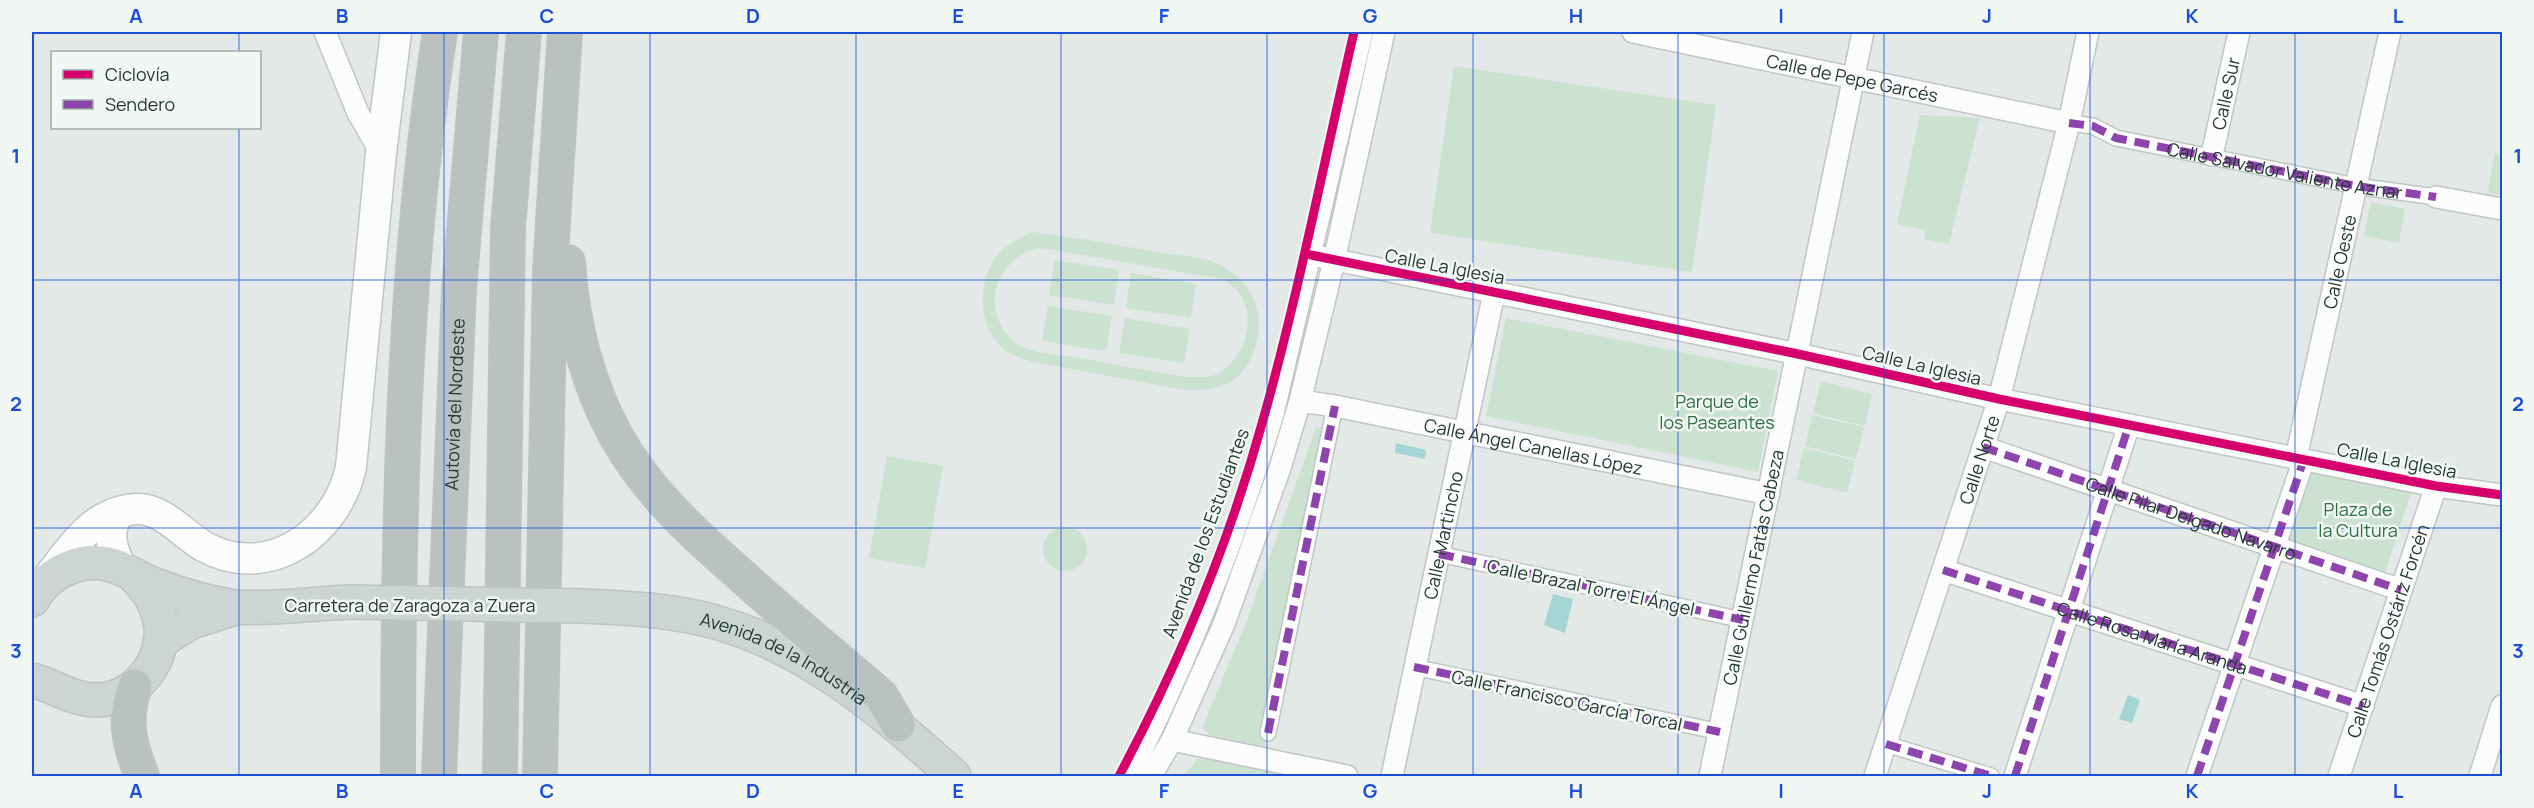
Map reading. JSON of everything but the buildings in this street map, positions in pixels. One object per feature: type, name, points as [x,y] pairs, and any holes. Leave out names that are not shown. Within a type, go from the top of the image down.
[{"type":"highway","points":[[398,777],[398,638],[411,285],[440,32]]},
{"type":"highway","name":"Autovía del Nordeste","points":[[439,777],[459,289],[481,32]]},
{"type":"highway","points":[[500,777],[508,228],[524,32]]},
{"type":"highway","points":[[540,777],[541,635],[550,270],[557,124],[565,32]]},
{"type":"highway","points":[[557,124],[566,155],[568,174],[567,261],[573,315],[591,380],[616,436],[633,463],[676,515],[779,610],[881,696],[898,725]]},
{"type":"highway","points":[[378,777],[384,742],[387,666],[398,638]]},
{"type":"highway","points":[[135,686],[127,719],[128,737],[142,777]]},
{"type":"main road","points":[[39,590],[92,525],[120,512],[137,509],[155,513],[204,547],[235,558],[251,559],[294,548],[314,534],[329,517],[344,491],[351,467],[381,153],[396,32]]},
{"type":"main road","points":[[38,676],[79,699],[99,700],[135,686],[152,665],[161,641],[161,621],[155,603],[129,573],[111,538],[113,522],[120,512]]},
{"type":"main road","name":"Carretera de Zaragoza a Zuera","points":[[39,590],[70,566],[83,563],[109,565],[180,594],[237,607],[351,602],[584,606]]},
{"type":"main road","name":"Avenida de la Industria","points":[[584,606],[677,614],[715,622],[752,635],[812,666],[898,725],[954,777]]},
{"type":"main road","name":"Carretera de Zaragoza a Zuera","points":[[161,641],[191,622],[237,607]]},
{"type":"street","points":[[325,32],[358,113],[381,153]]},
{"type":"street","name":"Avenida de los Estudiantes","points":[[1129,777],[1187,655],[1225,562],[1258,467],[1274,414],[1362,32]]},
{"type":"street","points":[[1151,777],[1172,740],[1198,684],[1262,523],[1300,401],[1334,261],[1384,32]]},
{"type":"street","name":"Calle de Pepe Garcés","points":[[1633,32],[2069,123]]},
{"type":"street","name":"Calle Guillermo Fatás Cabeza","points":[[1710,777],[1863,32]]},
{"type":"street","name":"Calle Norte","points":[[1875,777],[1999,399],[2069,123],[2088,32]]},
{"type":"street","name":"Calle Sur","points":[[2212,155],[2239,32]]},
{"type":"street","name":"Calle Oeste","points":[[2197,777],[2233,665],[2275,547],[2300,459],[2390,32]]},
{"type":"street","name":"Calle Salvador Valiente Aznar","points":[[2069,123],[2093,126],[2116,138],[2212,155],[2356,186],[2502,209]]},
{"type":"street","name":"Calle La Iglesia","points":[[1311,255],[1798,354],[1999,399],[2436,486],[2502,495]]},
{"type":"street","name":"Calle Martincho","points":[[1392,777],[1494,293]]},
{"type":"street","name":"Calle Ángel Canellas López","points":[[1300,401],[1335,406],[1769,494]]},
{"type":"street","points":[[1268,733],[1335,406]]},
{"type":"street","points":[[2015,777],[2129,425]]},
{"type":"street","name":"Calle Pilar Delgado Navarro","points":[[1983,447],[2401,591]]},
{"type":"street","name":"Calle Tomás Ostáriz Forcén","points":[[2339,777],[2436,486]]},
{"type":"street","name":"Calle Brazal Torre El Ángel","points":[[1439,554],[1743,620]]},
{"type":"street","name":"Calle Rosa María Aranda","points":[[1943,570],[2363,706]]},
{"type":"street","name":"Avenida de los Estudiantes","points":[[1187,655],[1198,684]]},
{"type":"street","name":"Calle Francisco García Torcal","points":[[1414,667],[1720,732]]},
{"type":"street","points":[[2480,777],[2502,706]]},
{"type":"street","points":[[1172,740],[1347,777]]},
{"type":"street","points":[[1886,744],[1991,777]]},
{"type":"green space","points":[[1454,66],[1716,105],[1692,272],[1430,233]]},
{"type":"green space","points":[[1920,115],[1980,118],[1949,244],[1924,239],[1925,230],[1897,224]]},
{"type":"green space","points":[[2495,152],[2502,158],[2502,196],[2490,193],[2488,190]]},
{"type":"green space","points":[[2371,202],[2405,209],[2399,243],[2364,236]]},
{"type":"green space","points":[[1033,232],[1199,258],[1212,261],[1231,272],[1250,293],[1259,318],[1256,346],[1245,369],[1223,386],[1205,390],[1185,390],[1033,362],[1011,354],[1000,346],[986,323],[983,296],[985,282],[995,258],[1012,243]],"holes":[[[1041,248],[1223,279],[1240,294],[1248,316],[1247,328],[1245,340],[1233,361],[1225,369],[1209,377],[1187,377],[1031,350],[1016,343],[1008,336],[1002,328],[995,308],[996,288],[1007,268],[1022,254]]]},
{"type":"green space","points":[[1055,260],[1119,270],[1114,305],[1049,295]]},
{"type":"green space","points":[[1131,273],[1196,284],[1191,318],[1126,308]]},
{"type":"green space","points":[[1048,306],[1112,316],[1106,351],[1042,341]]},
{"type":"green space","points":[[1125,318],[1190,329],[1184,363],[1119,353]]},
{"type":"green space","name":"Parque de los Paseantes","points":[[1506,318],[1778,371],[1758,472],[1486,416]]},
{"type":"green space","points":[[1821,381],[1872,394],[1865,426],[1813,413]]},
{"type":"green space","points":[[1812,415],[1864,427],[1856,459],[1805,446]]},
{"type":"green space","points":[[1316,428],[1330,428],[1264,749],[1211,735],[1202,728],[1246,623]]},
{"type":"green space","points":[[1804,448],[1855,461],[1847,493],[1796,480]]},
{"type":"green space","points":[[887,456],[943,466],[925,568],[869,558]]},
{"type":"green space","name":"Plaza de la Cultura","points":[[2310,468],[2413,487],[2385,573],[2285,540]]},
{"type":"green space","points":[[1065,527],[1080,534],[1087,549],[1080,564],[1065,571],[1050,564],[1043,549],[1050,534]]},
{"type":"green space","points":[[1207,749],[1347,776],[1183,776]]},
{"type":"water","points":[[1396,443],[1426,450],[1425,459],[1395,453]]},
{"type":"water","points":[[1553,594],[1573,599],[1565,633],[1544,625]]},
{"type":"water","points":[[2128,695],[2140,700],[2132,723],[2119,719]]},
{"type":"marked path","points":[[2069,123],[2093,126],[2116,138],[2356,186],[2436,197]]},
{"type":"marked path","points":[[1268,733],[1335,406]]},
{"type":"marked path","points":[[2015,776],[2129,425]]},
{"type":"marked path","points":[[1983,447],[2401,590]]},
{"type":"marked path","points":[[2197,776],[2304,459]]},
{"type":"marked path","points":[[1439,554],[1743,620]]},
{"type":"marked path","points":[[1943,570],[2363,706]]},
{"type":"marked path","points":[[1414,667],[1720,732]]},
{"type":"marked path","points":[[1886,744],[1991,776]]},
{"type":"cycle path","points":[[1119,776],[1162,690],[1201,602],[1250,466],[1288,324],[1354,32]]},
{"type":"cycle path","points":[[1311,255],[1798,354],[1999,399],[2436,486],[2502,495]]}]
